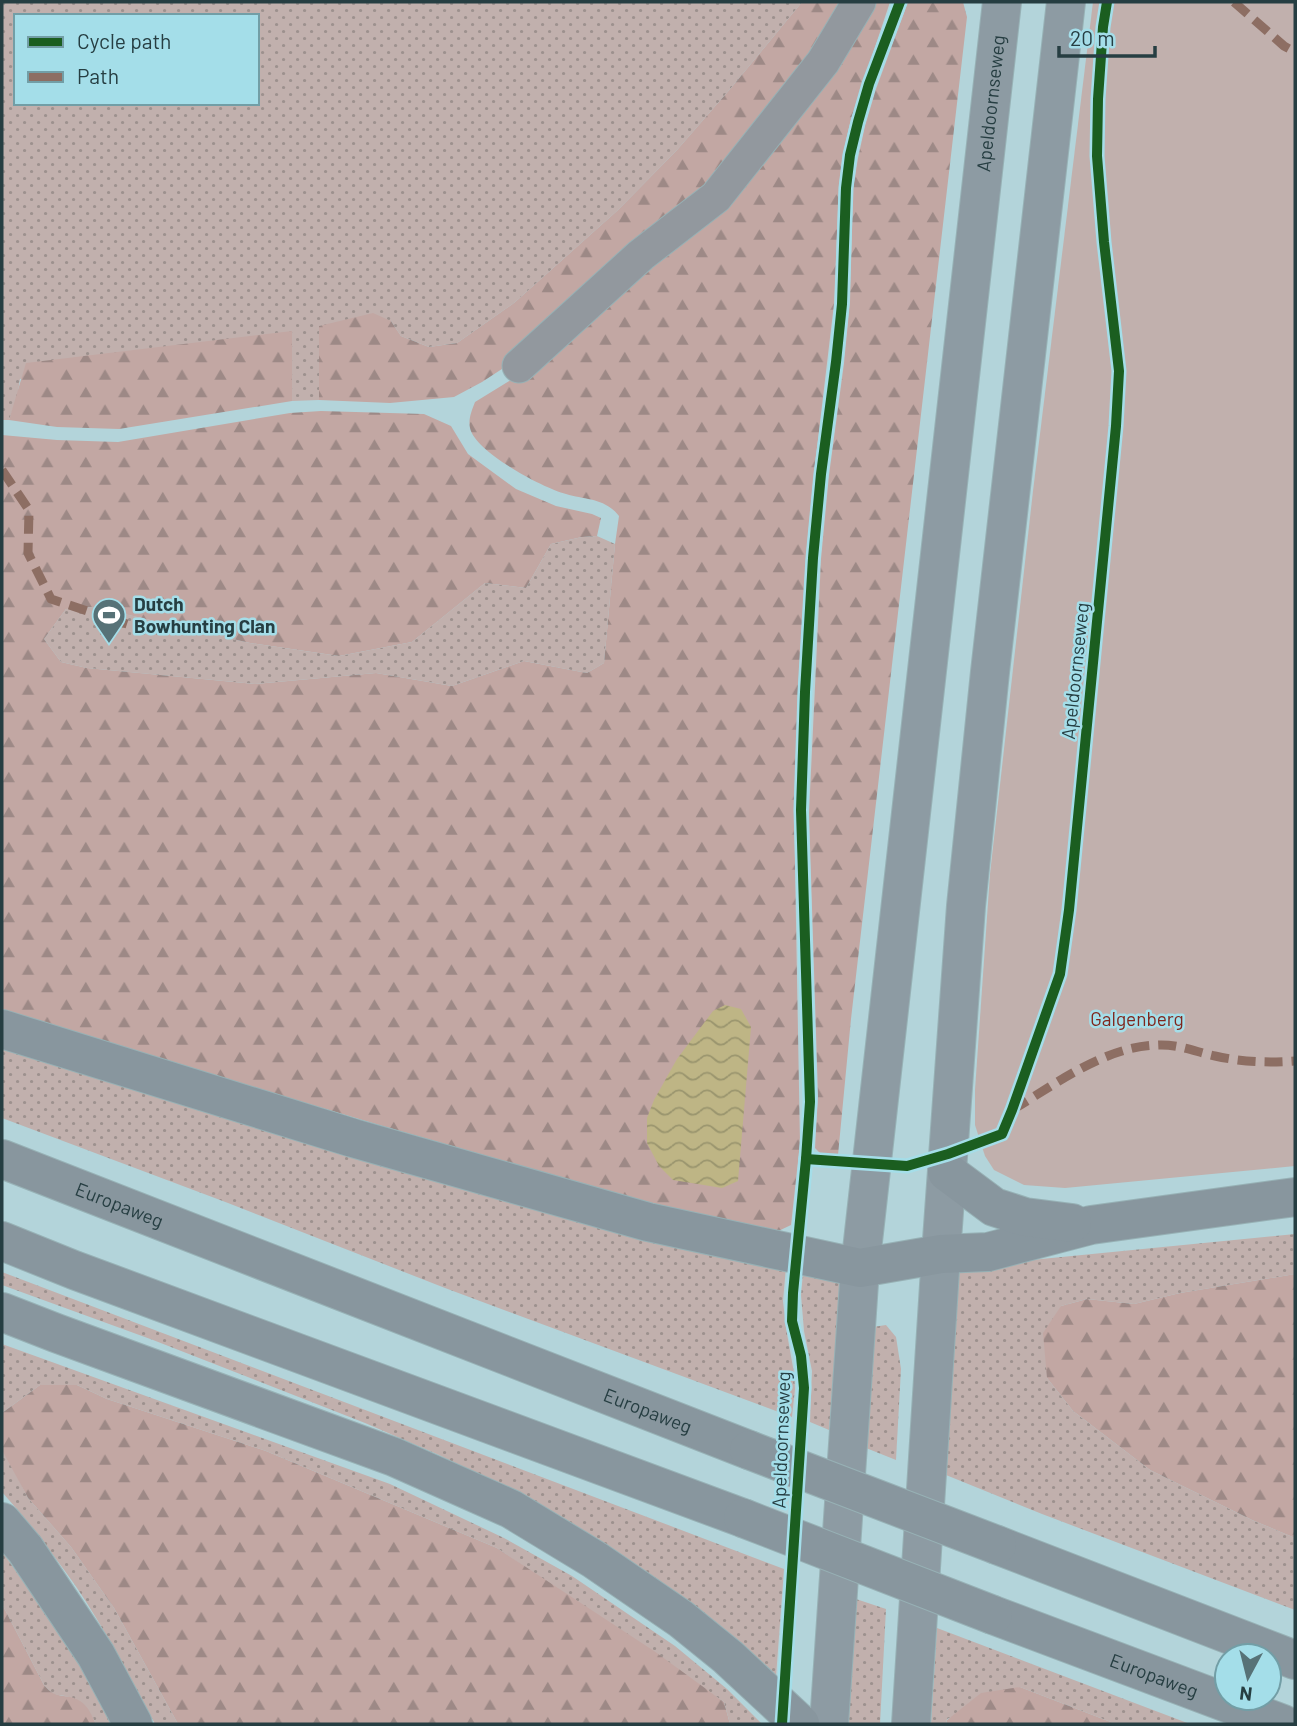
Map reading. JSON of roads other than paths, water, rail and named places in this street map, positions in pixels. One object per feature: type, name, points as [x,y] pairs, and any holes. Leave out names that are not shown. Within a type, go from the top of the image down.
[{"type":"highway","points":[[2,1029],[353,1138],[648,1222],[860,1268],[941,1254],[988,1252],[1091,1225],[1295,1197]]},
{"type":"highway","name":"Europaweg","points":[[2,1159],[749,1450],[1295,1658]]},
{"type":"highway","points":[[947,1172],[994,1208],[1025,1217],[1091,1225]]},
{"type":"highway","name":"Europaweg","points":[[2,1241],[743,1518],[1283,1724]]},
{"type":"highway","points":[[2,1312],[394,1457],[511,1509],[595,1560],[681,1619],[728,1657],[800,1724]]},
{"type":"highway","points":[[2,1522],[24,1549],[96,1655],[133,1724]]},
{"type":"main road","name":"Apeldoornseweg","points":[[829,1724],[860,1268],[1002,2]]},
{"type":"main road","points":[[911,1724],[966,906],[1066,2]]},
{"type":"street","points":[[519,366],[641,256],[716,197],[823,62],[859,2]]},
{"type":"water","points":[[725,1005],[741,1009],[751,1027],[738,1181],[722,1188],[673,1180],[659,1166],[647,1143],[647,1118],[677,1059],[713,1011]]},
{"type":"place","name":"Dutch Bowhunting Clan","points":[[109,645]]},
{"type":"park label","name":"Galgenberg","points":[[1137,1019]]}]
